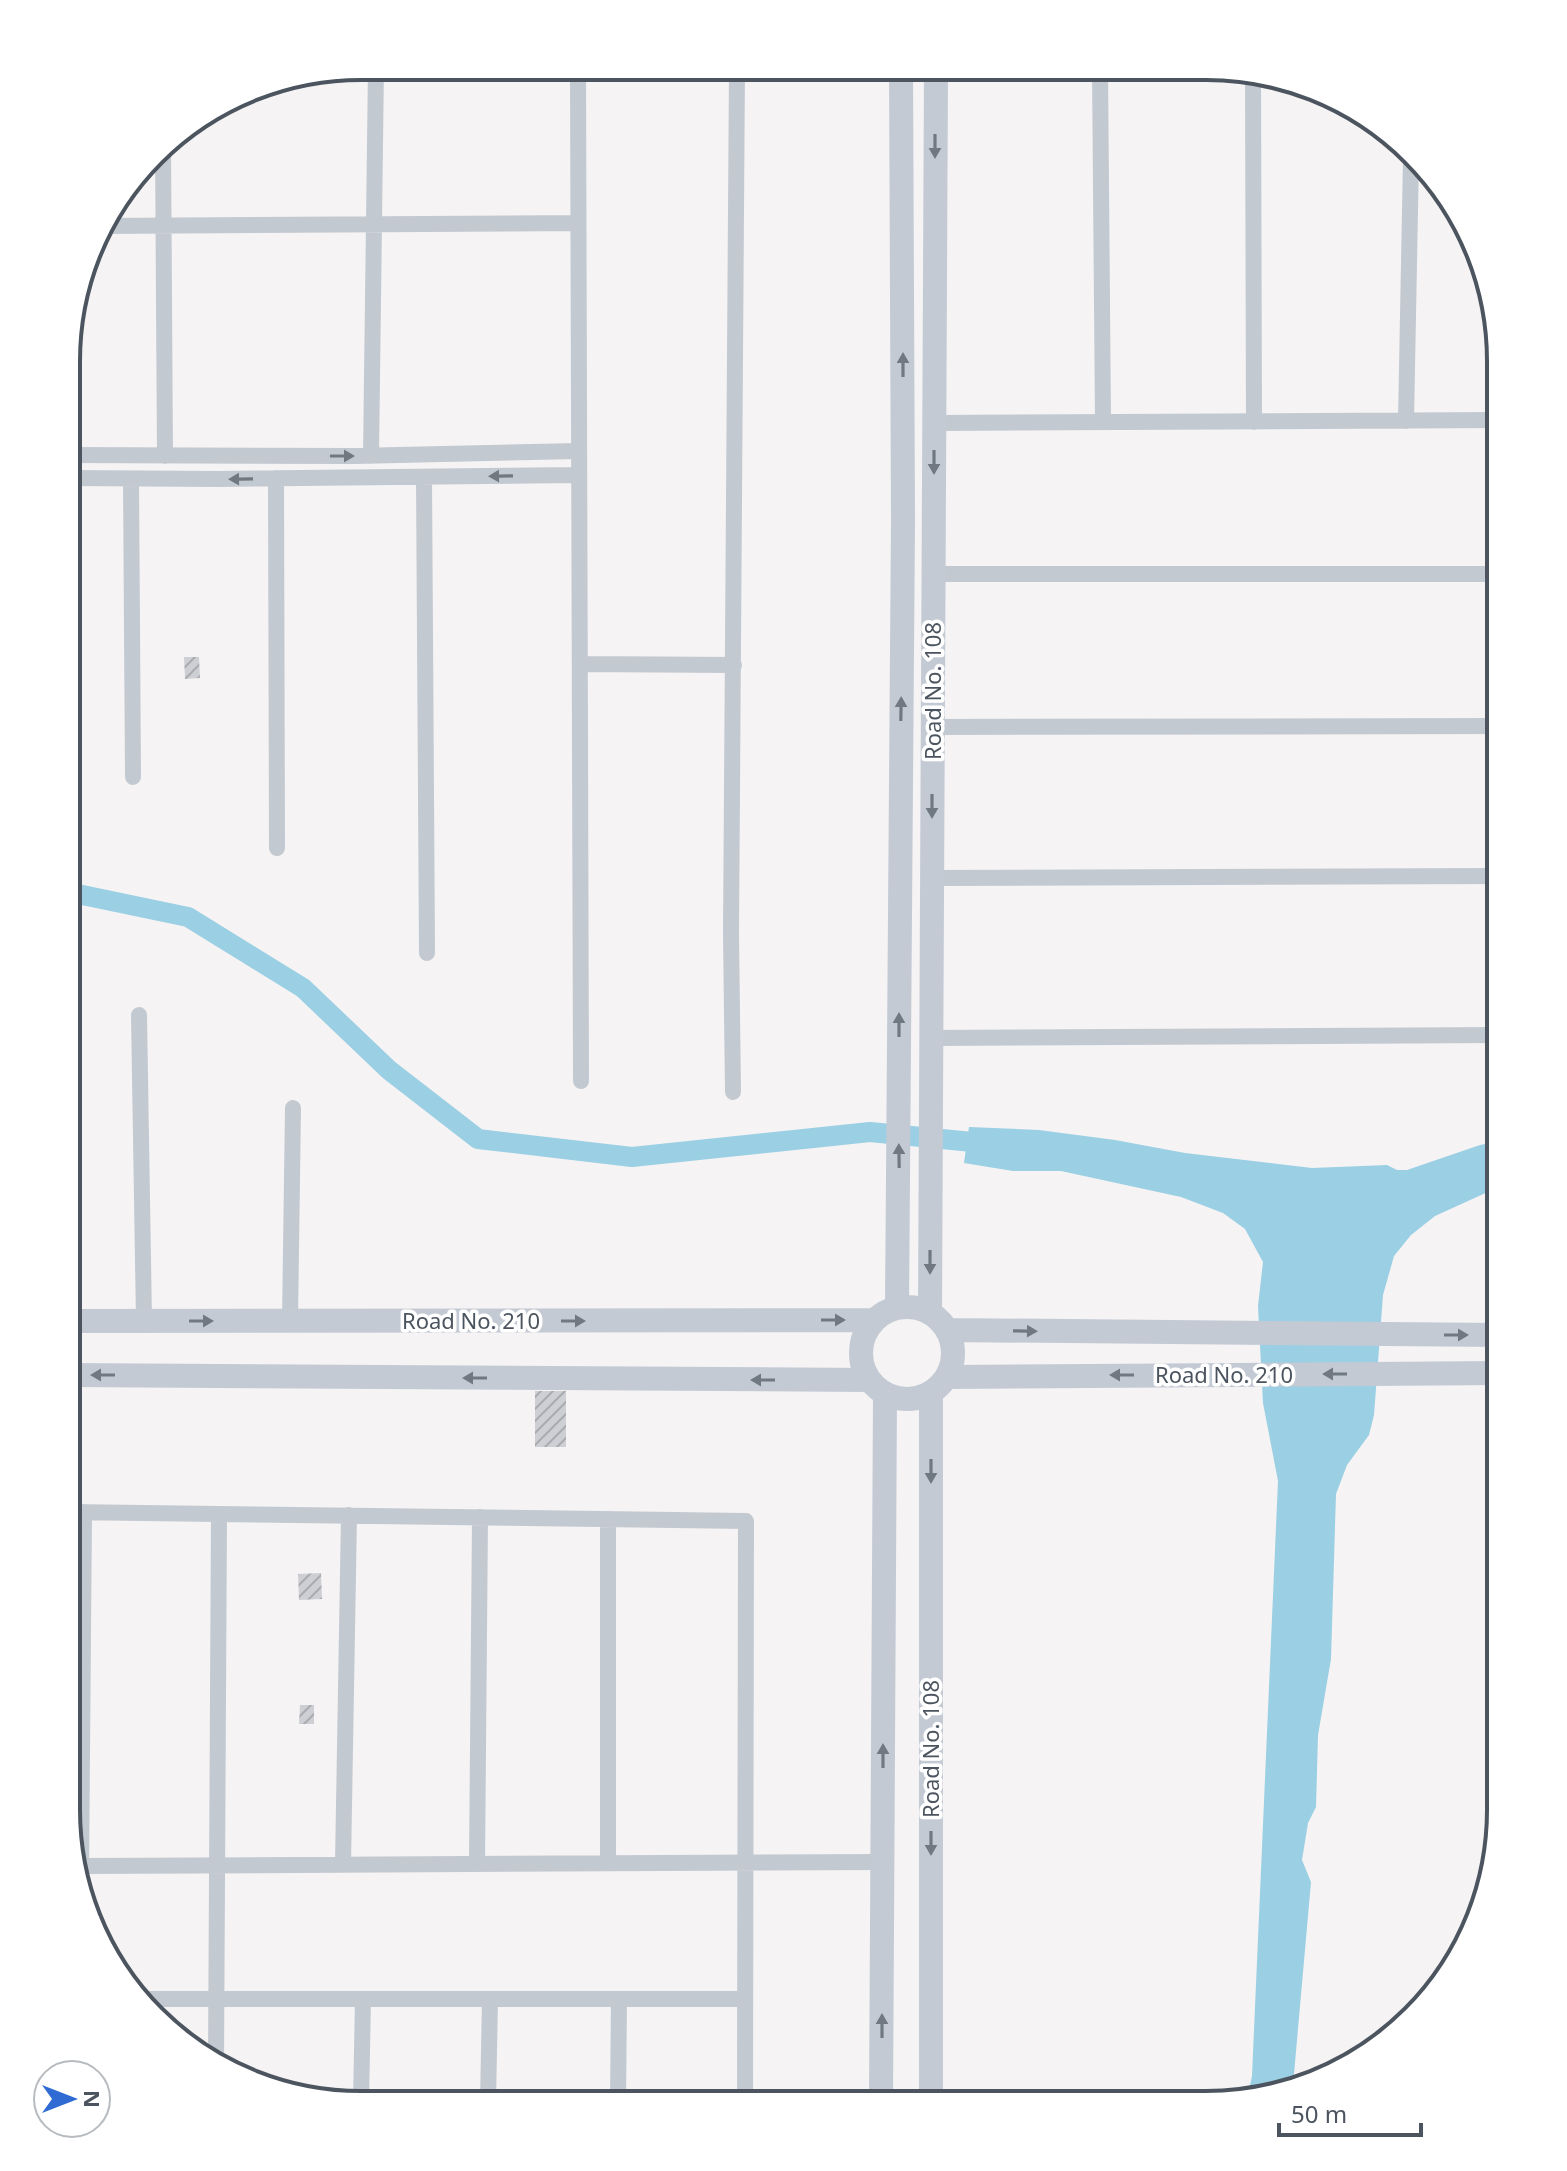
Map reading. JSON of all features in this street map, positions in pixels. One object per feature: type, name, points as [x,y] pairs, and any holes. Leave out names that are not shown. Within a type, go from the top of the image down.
[{"type":"street","name":"Road No. 108","points":[[897,1308],[903,520],[901,80]]},
{"type":"street","name":"Road No. 108","points":[[936,80],[931,1210],[939,1322]]},
{"type":"street","points":[[1100,80],[1103,422]]},
{"type":"street","points":[[371,456],[376,81]]},
{"type":"street","points":[[578,81],[581,1081]]},
{"type":"street","points":[[733,1092],[737,81]]},
{"type":"street","points":[[1253,84],[1254,422]]},
{"type":"street","points":[[163,161],[165,456]]},
{"type":"street","points":[[1406,421],[1411,169]]},
{"type":"street","points":[[115,226],[578,223]]},
{"type":"street","points":[[934,423],[1487,420]]},
{"type":"street","points":[[80,455],[371,456],[579,451]]},
{"type":"street","points":[[80,478],[579,475]]},
{"type":"street","points":[[424,477],[427,953]]},
{"type":"street","points":[[276,478],[277,848]]},
{"type":"street","points":[[131,479],[133,777]]},
{"type":"street","points":[[933,574],[1487,574]]},
{"type":"street","points":[[580,664],[734,665]]},
{"type":"street","points":[[932,727],[1487,726]]},
{"type":"street","points":[[931,878],[1487,876]]},
{"type":"street","points":[[139,1015],[144,1321]]},
{"type":"street","points":[[931,1038],[1487,1035]]},
{"type":"street","points":[[290,1321],[293,1108]]},
{"type":"street","name":"Road No. 210","points":[[80,1321],[874,1320],[897,1308],[920,1309],[939,1322],[1229,1334],[1486,1335]]},
{"type":"street","points":[[874,1320],[862,1343],[861,1356],[877,1387],[883,1862],[881,2091]]},
{"type":"street","points":[[939,1322],[953,1353],[939,1385]]},
{"type":"street","name":"Road No. 210","points":[[80,1375],[877,1387],[908,1400],[939,1385],[1228,1375],[1486,1373]]},
{"type":"street","name":"Road No. 108","points":[[931,2091],[939,1385]]},
{"type":"street","points":[[80,1512],[746,1521],[745,2091]]},
{"type":"street","points":[[216,2050],[219,1514]]},
{"type":"street","points":[[343,1864],[349,1515]]},
{"type":"street","points":[[477,1864],[480,1517]]},
{"type":"street","points":[[608,1519],[608,1863]]},
{"type":"street","points":[[87,1870],[217,1865],[883,1862]]},
{"type":"street","points":[[153,1999],[745,1999]]},
{"type":"street","points":[[361,2091],[363,1999]]},
{"type":"street","points":[[488,2091],[490,1999]]},
{"type":"street","points":[[618,2091],[619,1999]]},
{"type":"water","points":[[969,1127],[1039,1130],[1185,1153],[1312,1168],[1387,1165],[1397,1170],[1407,1170],[1486,1144],[1486,1193],[1435,1216],[1411,1235],[1394,1256],[1383,1295],[1374,1415],[1369,1435],[1347,1465],[1336,1494],[1331,1659],[1318,1735],[1316,1807],[1308,1823],[1302,1860],[1311,1882],[1294,2077],[1250,2088],[1278,1481],[1263,1403],[1258,1306],[1263,1262],[1245,1229],[1223,1213],[1181,1197],[1061,1171],[1013,1171],[964,1163]]},
{"type":"building","points":[[184,657],[199,657],[200,678],[185,679]]},
{"type":"building","points":[[535,1391],[566,1391],[566,1447],[535,1447]]},
{"type":"building","points":[[321,1573],[322,1599],[299,1600],[298,1574]]},
{"type":"building","points":[[300,1705],[314,1705],[314,1724],[299,1724]]},
{"type":"waterway","points":[[80,894],[188,917],[303,988],[389,1070],[478,1139],[632,1157],[870,1132],[993,1144]]}]
